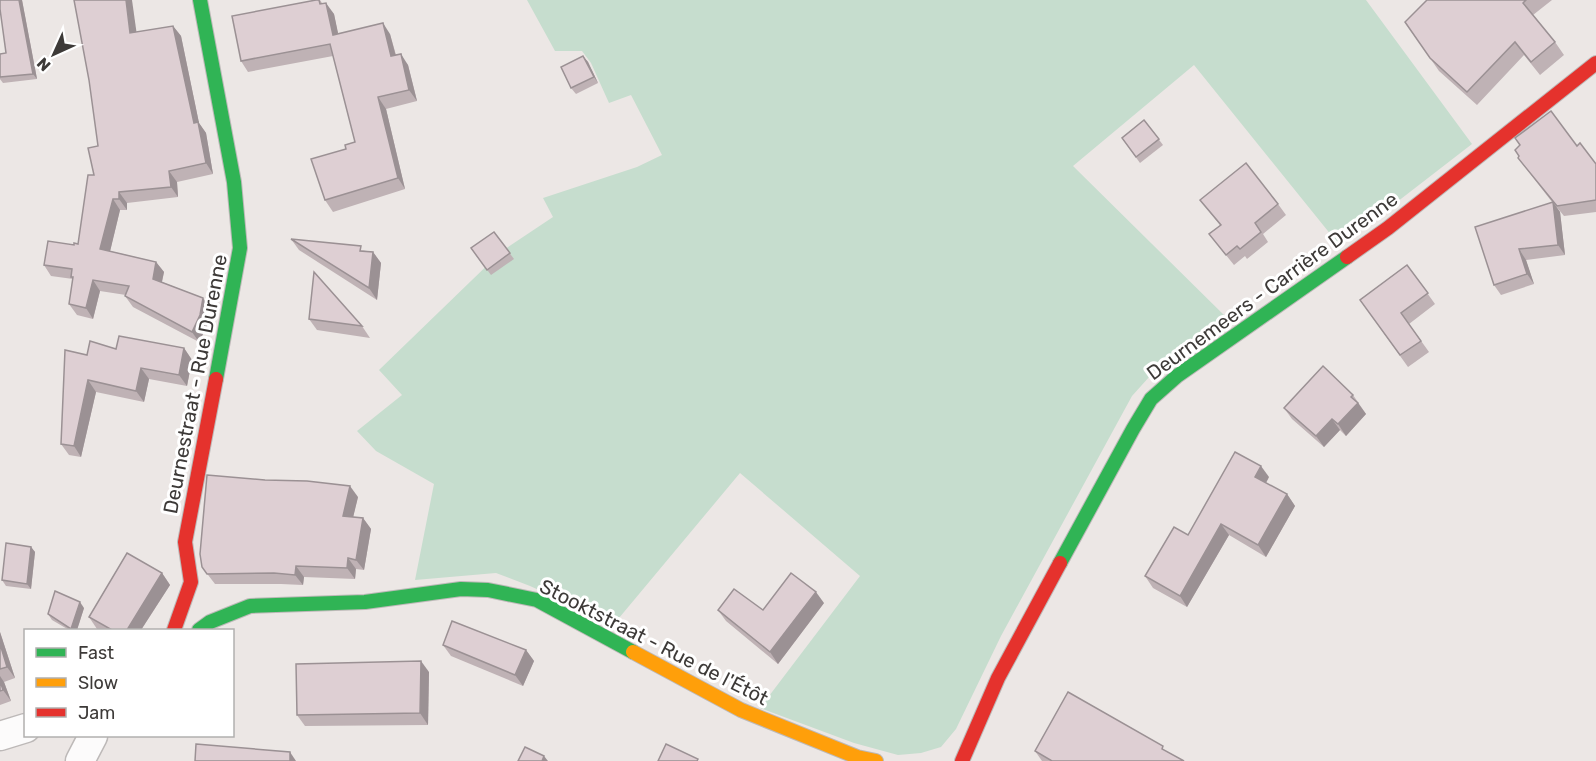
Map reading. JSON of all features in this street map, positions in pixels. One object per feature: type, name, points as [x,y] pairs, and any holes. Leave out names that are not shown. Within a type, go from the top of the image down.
[{"type":"street","name":"Deurnestraat - Rue Durenne","points":[[174,629],[191,582],[185,542],[240,248],[234,182],[200,0]]},
{"type":"street","name":"Deurnemeers - Carrière Durenne","points":[[962,761],[998,678],[1151,399],[1177,376],[1388,228],[1596,63]]},
{"type":"street","name":"Stooktstraat - Rue de l'Étôt","points":[[200,629],[210,622],[250,606],[365,602],[461,589],[488,590],[537,600],[741,711],[857,757],[876,761]]},
{"type":"street","points":[[0,736],[24,729]]},
{"type":"street","points":[[80,761],[92,737]]},
{"type":"green space","points":[[527,0],[1366,0],[1472,144],[1340,246],[1194,65],[1073,166],[1229,320],[1159,366],[1132,396],[1001,636],[956,729],[941,747],[921,753],[898,755],[854,743],[760,708],[860,576],[740,473],[614,624],[496,573],[415,580],[434,484],[376,451],[357,431],[402,395],[379,370],[502,251],[553,217],[543,198],[637,167],[662,155],[631,95],[609,103],[591,63],[582,51],[555,51]]},
{"type":"building","points":[[0,0],[19,0],[33,74],[0,77],[0,54],[6,53]]},
{"type":"building","points":[[74,0],[126,0],[130,33],[173,26],[194,123],[198,122],[206,163],[169,171],[171,187],[119,192],[119,199],[113,199],[100,249],[156,262],[153,279],[203,298],[200,315],[192,332],[125,296],[129,286],[93,280],[86,308],[69,304],[72,269],[44,265],[48,241],[78,244],[88,175],[94,175],[88,148],[98,146],[89,80]]},
{"type":"building","points":[[319,0],[320,4],[326,3],[333,35],[383,23],[391,56],[401,54],[409,90],[378,97],[398,178],[325,200],[311,159],[346,149],[345,145],[355,142],[330,44],[241,61],[232,16]]},
{"type":"building","points":[[1427,0],[1526,0],[1523,3],[1555,42],[1531,62],[1515,42],[1467,92],[1430,58],[1405,22]]},
{"type":"building","points":[[583,56],[594,77],[571,88],[561,67]]},
{"type":"building","points":[[1551,111],[1577,146],[1580,143],[1596,164],[1596,200],[1557,206],[1518,158],[1515,150],[1520,145],[1515,138]]},
{"type":"building","points":[[1144,120],[1159,139],[1136,157],[1122,138]]},
{"type":"building","points":[[1246,163],[1278,204],[1255,223],[1261,232],[1240,249],[1237,246],[1226,255],[1209,234],[1221,225],[1200,200]]},
{"type":"building","points":[[1553,202],[1558,245],[1519,249],[1527,274],[1494,285],[1475,227]]},
{"type":"building","points":[[494,232],[510,253],[487,270],[471,248]]},
{"type":"building","points":[[291,239],[361,246],[360,251],[373,252],[369,288]]},
{"type":"building","points":[[1407,265],[1428,293],[1401,313],[1421,341],[1400,355],[1360,300]]},
{"type":"building","points":[[314,272],[362,326],[309,319]]},
{"type":"building","points":[[119,336],[184,348],[179,375],[141,368],[136,391],[88,380],[74,446],[61,444],[65,350],[87,355],[90,341],[116,349]]},
{"type":"building","points":[[1323,366],[1353,395],[1351,397],[1358,403],[1338,424],[1332,419],[1316,436],[1284,408]]},
{"type":"building","points":[[1235,452],[1261,466],[1255,477],[1287,494],[1258,545],[1221,524],[1180,596],[1145,576],[1174,527],[1188,535]]},
{"type":"building","points":[[207,475],[350,486],[343,516],[363,518],[356,560],[348,558],[347,568],[296,566],[295,575],[207,574],[202,567],[200,554]]},
{"type":"building","points":[[6,543],[31,547],[27,584],[2,580]]},
{"type":"building","points":[[127,553],[162,573],[128,629],[110,629],[89,617]]},
{"type":"building","points":[[791,573],[816,592],[770,652],[718,610],[734,589],[763,610]]},
{"type":"building","points":[[55,591],[80,602],[71,629],[48,614]]},
{"type":"building","points":[[452,621],[526,650],[515,675],[443,645]]},
{"type":"building","points":[[0,644],[7,667],[0,669]]},
{"type":"building","points":[[421,661],[420,713],[297,715],[296,664]]},
{"type":"building","points":[[1068,692],[1163,746],[1162,749],[1184,761],[1052,761],[1035,751]]},
{"type":"building","points":[[196,744],[290,752],[290,761],[195,761]]},
{"type":"building","points":[[666,744],[698,759],[697,761],[658,761]]},
{"type":"building","points":[[525,747],[544,756],[542,761],[518,761]]},
{"type":"traffic: fast","points":[[200,0],[234,182],[240,248],[216,379]]},
{"type":"traffic: fast","points":[[1060,563],[1151,399],[1177,376],[1347,257]]},
{"type":"traffic: fast","points":[[200,629],[210,622],[250,606],[365,602],[461,589],[488,590],[537,600],[633,652]]},
{"type":"traffic: slow","points":[[633,652],[741,710],[857,757],[876,761]]},
{"type":"traffic: jam","points":[[1347,257],[1388,228],[1596,63]]},
{"type":"traffic: jam","points":[[174,629],[191,582],[185,542],[216,379]]},
{"type":"traffic: jam","points":[[962,761],[998,678],[1060,563]]}]
